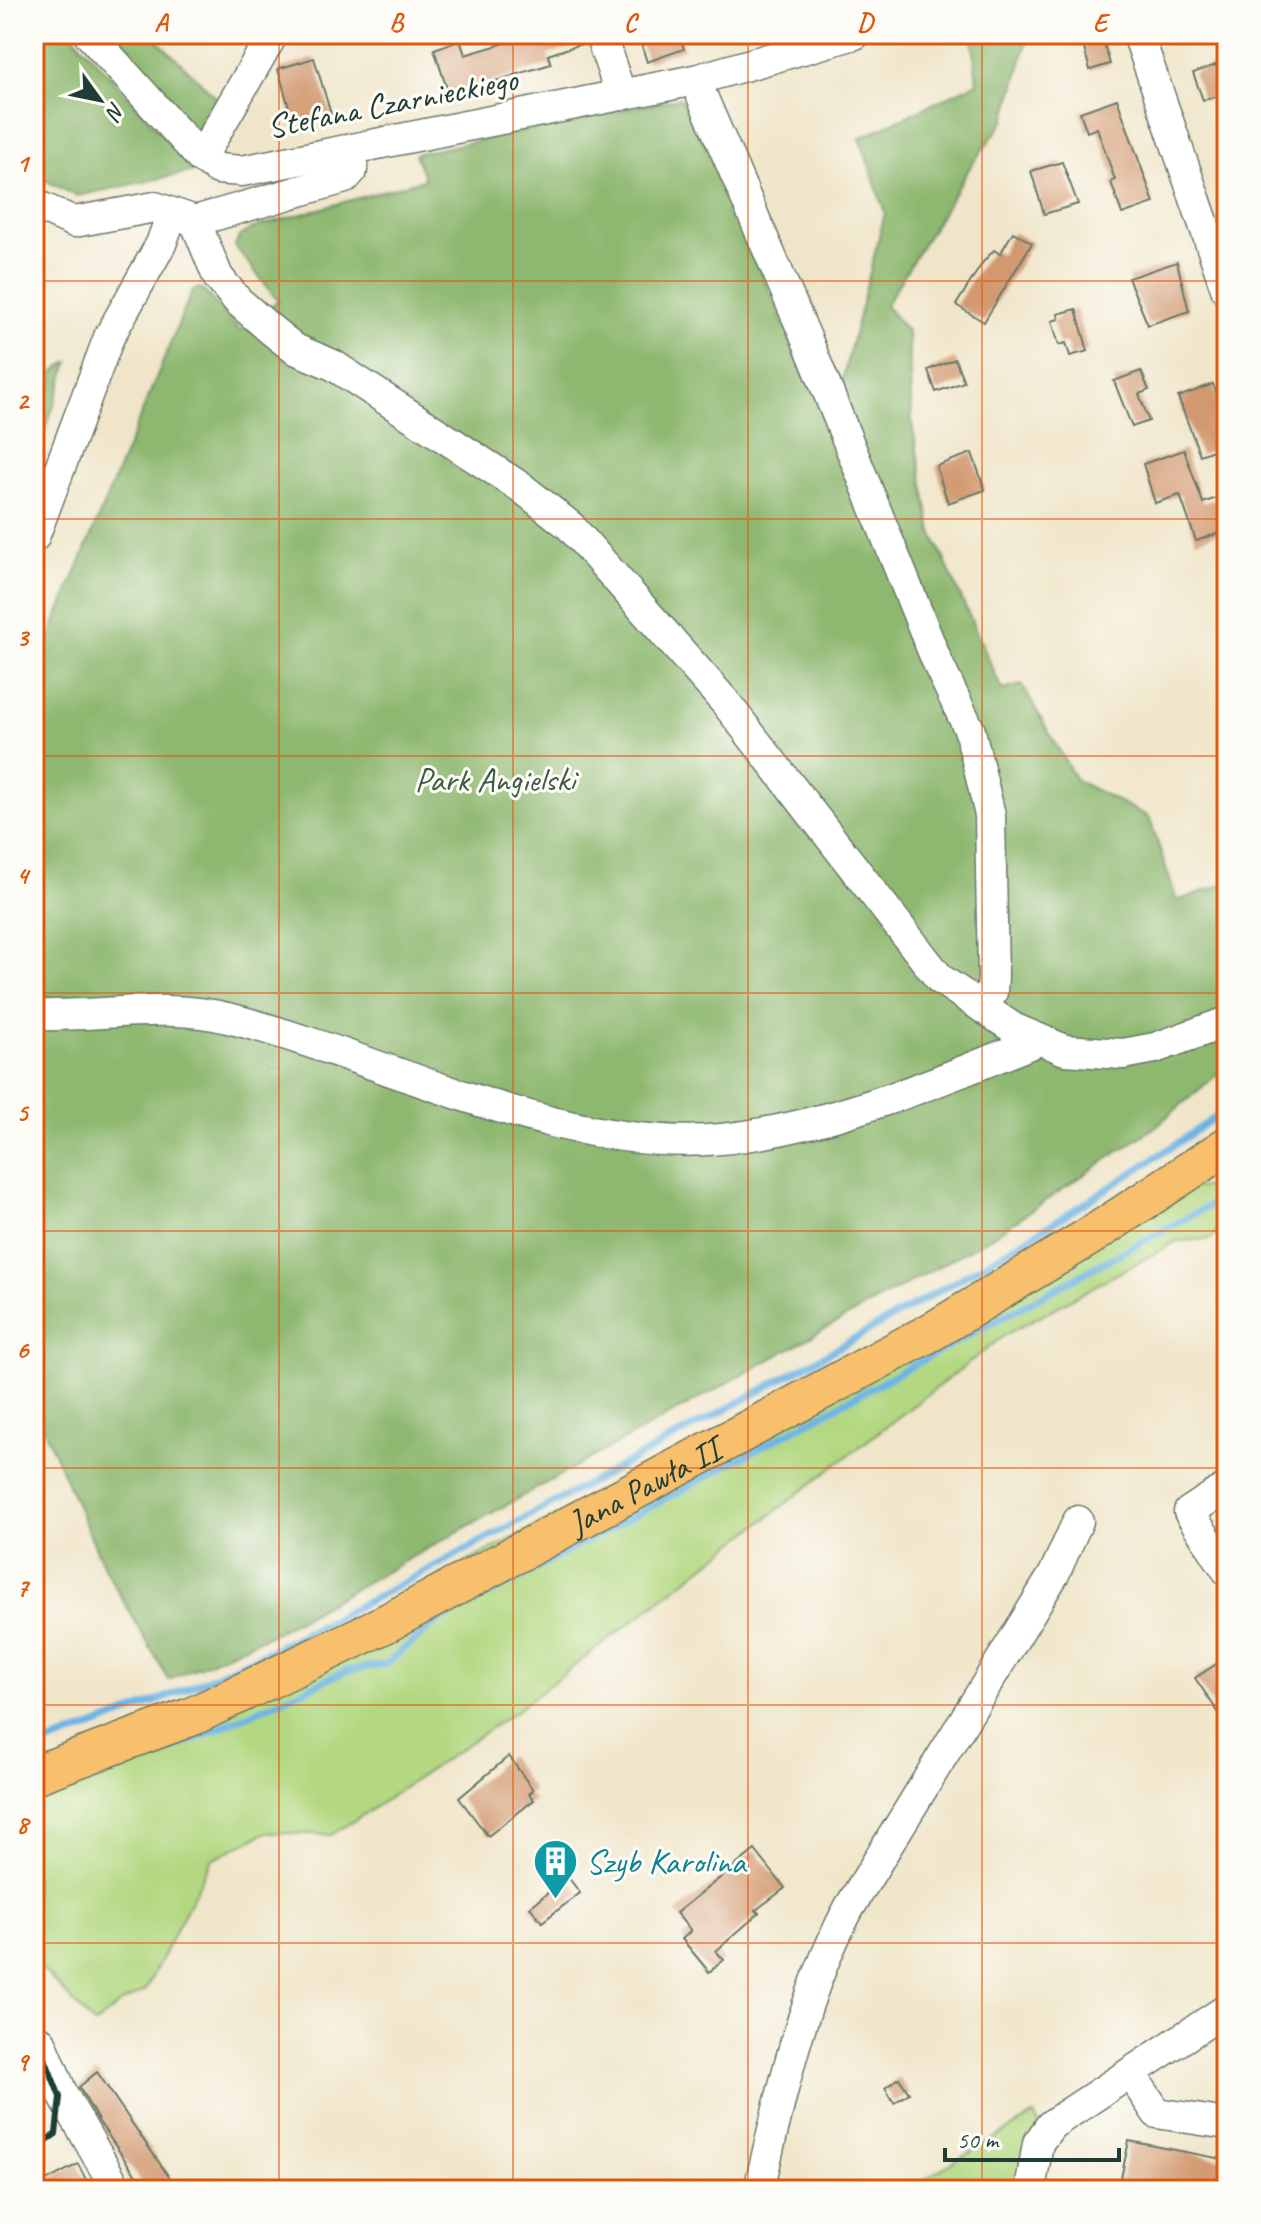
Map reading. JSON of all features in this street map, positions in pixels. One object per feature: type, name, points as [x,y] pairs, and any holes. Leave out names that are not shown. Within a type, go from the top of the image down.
[{"type":"main road","name":"Jana Pawła II","points":[[34,1775],[193,1716],[401,1615],[933,1331],[1092,1235],[1227,1146]]},
{"type":"street","name":"Stefana Czarnieckiego","points":[[89,34],[201,158],[218,169],[242,171],[695,80],[855,34]]},
{"type":"street","points":[[201,158],[273,34]]},
{"type":"street","points":[[600,34],[621,95]]},
{"type":"street","points":[[1138,34],[1227,291]]},
{"type":"street","points":[[695,80],[795,311],[932,650],[970,731],[990,815],[993,976],[992,992],[985,1007]]},
{"type":"street","points":[[34,204],[74,222],[155,207],[183,218],[345,178],[352,170],[353,149]]},
{"type":"street","points":[[183,218],[218,277],[238,301],[295,349],[333,365],[522,488],[570,526],[726,703],[926,965],[940,979],[1013,1028],[1037,1041],[1065,1050],[1123,1054],[1155,1048],[1227,1022]]},
{"type":"street","points":[[34,537],[109,337],[161,244],[183,218]]},
{"type":"street","points":[[34,1015],[203,1013],[292,1037],[521,1112],[616,1136],[667,1140],[720,1140],[787,1130],[964,1072],[1037,1041]]},
{"type":"street","points":[[1227,1487],[1189,1512],[1227,1570]]},
{"type":"street","points":[[759,2190],[806,2005],[823,1955],[1054,1574],[1078,1521]]},
{"type":"street","points":[[1030,2190],[1042,2134],[1226,2011]]},
{"type":"street","points":[[41,2042],[63,2095],[117,2190]]},
{"type":"street","points":[[1130,2073],[1157,2113],[1227,2124]]},
{"type":"green space","points":[[34,34],[72,34],[195,171],[77,196],[34,175]]},
{"type":"green space","points":[[103,34],[151,34],[219,100],[196,131]]},
{"type":"green space","name":"Park Angielski","points":[[972,34],[1029,34],[1005,120],[972,164],[885,306],[908,332],[912,424],[932,532],[1002,690],[1022,685],[1076,780],[1149,817],[1177,901],[1227,883],[1227,1066],[1155,1127],[990,1238],[276,1632],[169,1680],[105,1569],[34,1407],[34,674],[192,291],[201,288],[240,330],[278,301],[235,246],[240,236],[253,228],[425,179],[415,154],[680,98],[719,173],[784,325],[842,381],[885,213],[860,138],[977,83]]},
{"type":"green space","points":[[69,362],[34,461],[33,417],[39,392],[55,371]]},
{"type":"green space","points":[[1227,1185],[1227,1219],[1211,1239],[1177,1241],[1005,1335],[513,1713],[374,1808],[331,1835],[267,1832],[212,1859],[145,1991],[121,2003],[95,2025],[34,1960],[34,1785],[1192,1188]]},
{"type":"green space","points":[[1034,2115],[1040,2127],[1028,2190],[906,2190]]},
{"type":"building","points":[[536,34],[582,34],[584,43],[548,55],[551,64],[449,95],[434,49],[460,40],[465,55]]},
{"type":"building","points":[[638,34],[679,34],[684,49],[647,62]]},
{"type":"building","points":[[1080,34],[1101,34],[1110,64],[1090,70]]},
{"type":"building","points":[[314,58],[331,114],[294,125],[278,69]]},
{"type":"building","points":[[1227,61],[1227,94],[1203,100],[1193,73]]},
{"type":"building","points":[[1117,99],[1154,203],[1122,214],[1111,182],[1115,180],[1097,128],[1087,132],[1080,112]]},
{"type":"building","points":[[1062,162],[1078,204],[1044,214],[1031,171]]},
{"type":"building","points":[[1013,232],[1032,243],[984,322],[956,305],[983,262],[994,250],[1000,254]]},
{"type":"building","points":[[1177,262],[1189,311],[1148,325],[1128,278]]},
{"type":"building","points":[[1076,309],[1088,351],[1070,356],[1066,343],[1059,345],[1052,321],[1059,319],[1058,314]]},
{"type":"building","points":[[955,359],[964,382],[936,392],[928,370]]},
{"type":"building","points":[[1141,371],[1149,390],[1139,394],[1149,421],[1132,427],[1114,381]]},
{"type":"building","points":[[1213,384],[1227,421],[1227,445],[1200,455],[1178,397]]},
{"type":"building","points":[[1184,450],[1203,503],[1227,494],[1227,530],[1196,541],[1180,495],[1155,503],[1143,464]]},
{"type":"building","points":[[972,453],[985,490],[948,503],[936,466]]},
{"type":"building","points":[[1227,1657],[1227,1725],[1195,1678]]},
{"type":"building","points":[[509,1756],[533,1790],[529,1794],[534,1800],[488,1836],[459,1798]]},
{"type":"building","points":[[755,1850],[785,1888],[756,1910],[759,1913],[716,1951],[724,1960],[709,1972],[682,1939],[691,1931],[676,1913]]},
{"type":"building","name":"Szyb Karolina","points":[[568,1877],[580,1893],[542,1922],[530,1907]]},
{"type":"building","points":[[97,2072],[169,2177],[150,2190],[146,2190],[99,2122],[79,2087]]},
{"type":"building","points":[[899,2078],[909,2093],[894,2103],[885,2088]]},
{"type":"building","points":[[1129,2141],[1227,2160],[1227,2190],[1137,2190],[1138,2186],[1120,2183]]},
{"type":"building","points":[[78,2164],[91,2190],[34,2190],[34,2187]]},
{"type":"waterway","points":[[34,1748],[174,1694],[243,1663],[443,1562],[907,1309],[1069,1213],[1227,1109]]},
{"type":"waterway","points":[[34,1798],[168,1751],[346,1671],[386,1664],[437,1622],[1227,1196]]},
{"type":"railway","points":[[34,2030],[60,2097],[56,2134],[34,2149]]},
{"type":"place","name":"Szyb Karolina","points":[[555,1900]]}]
